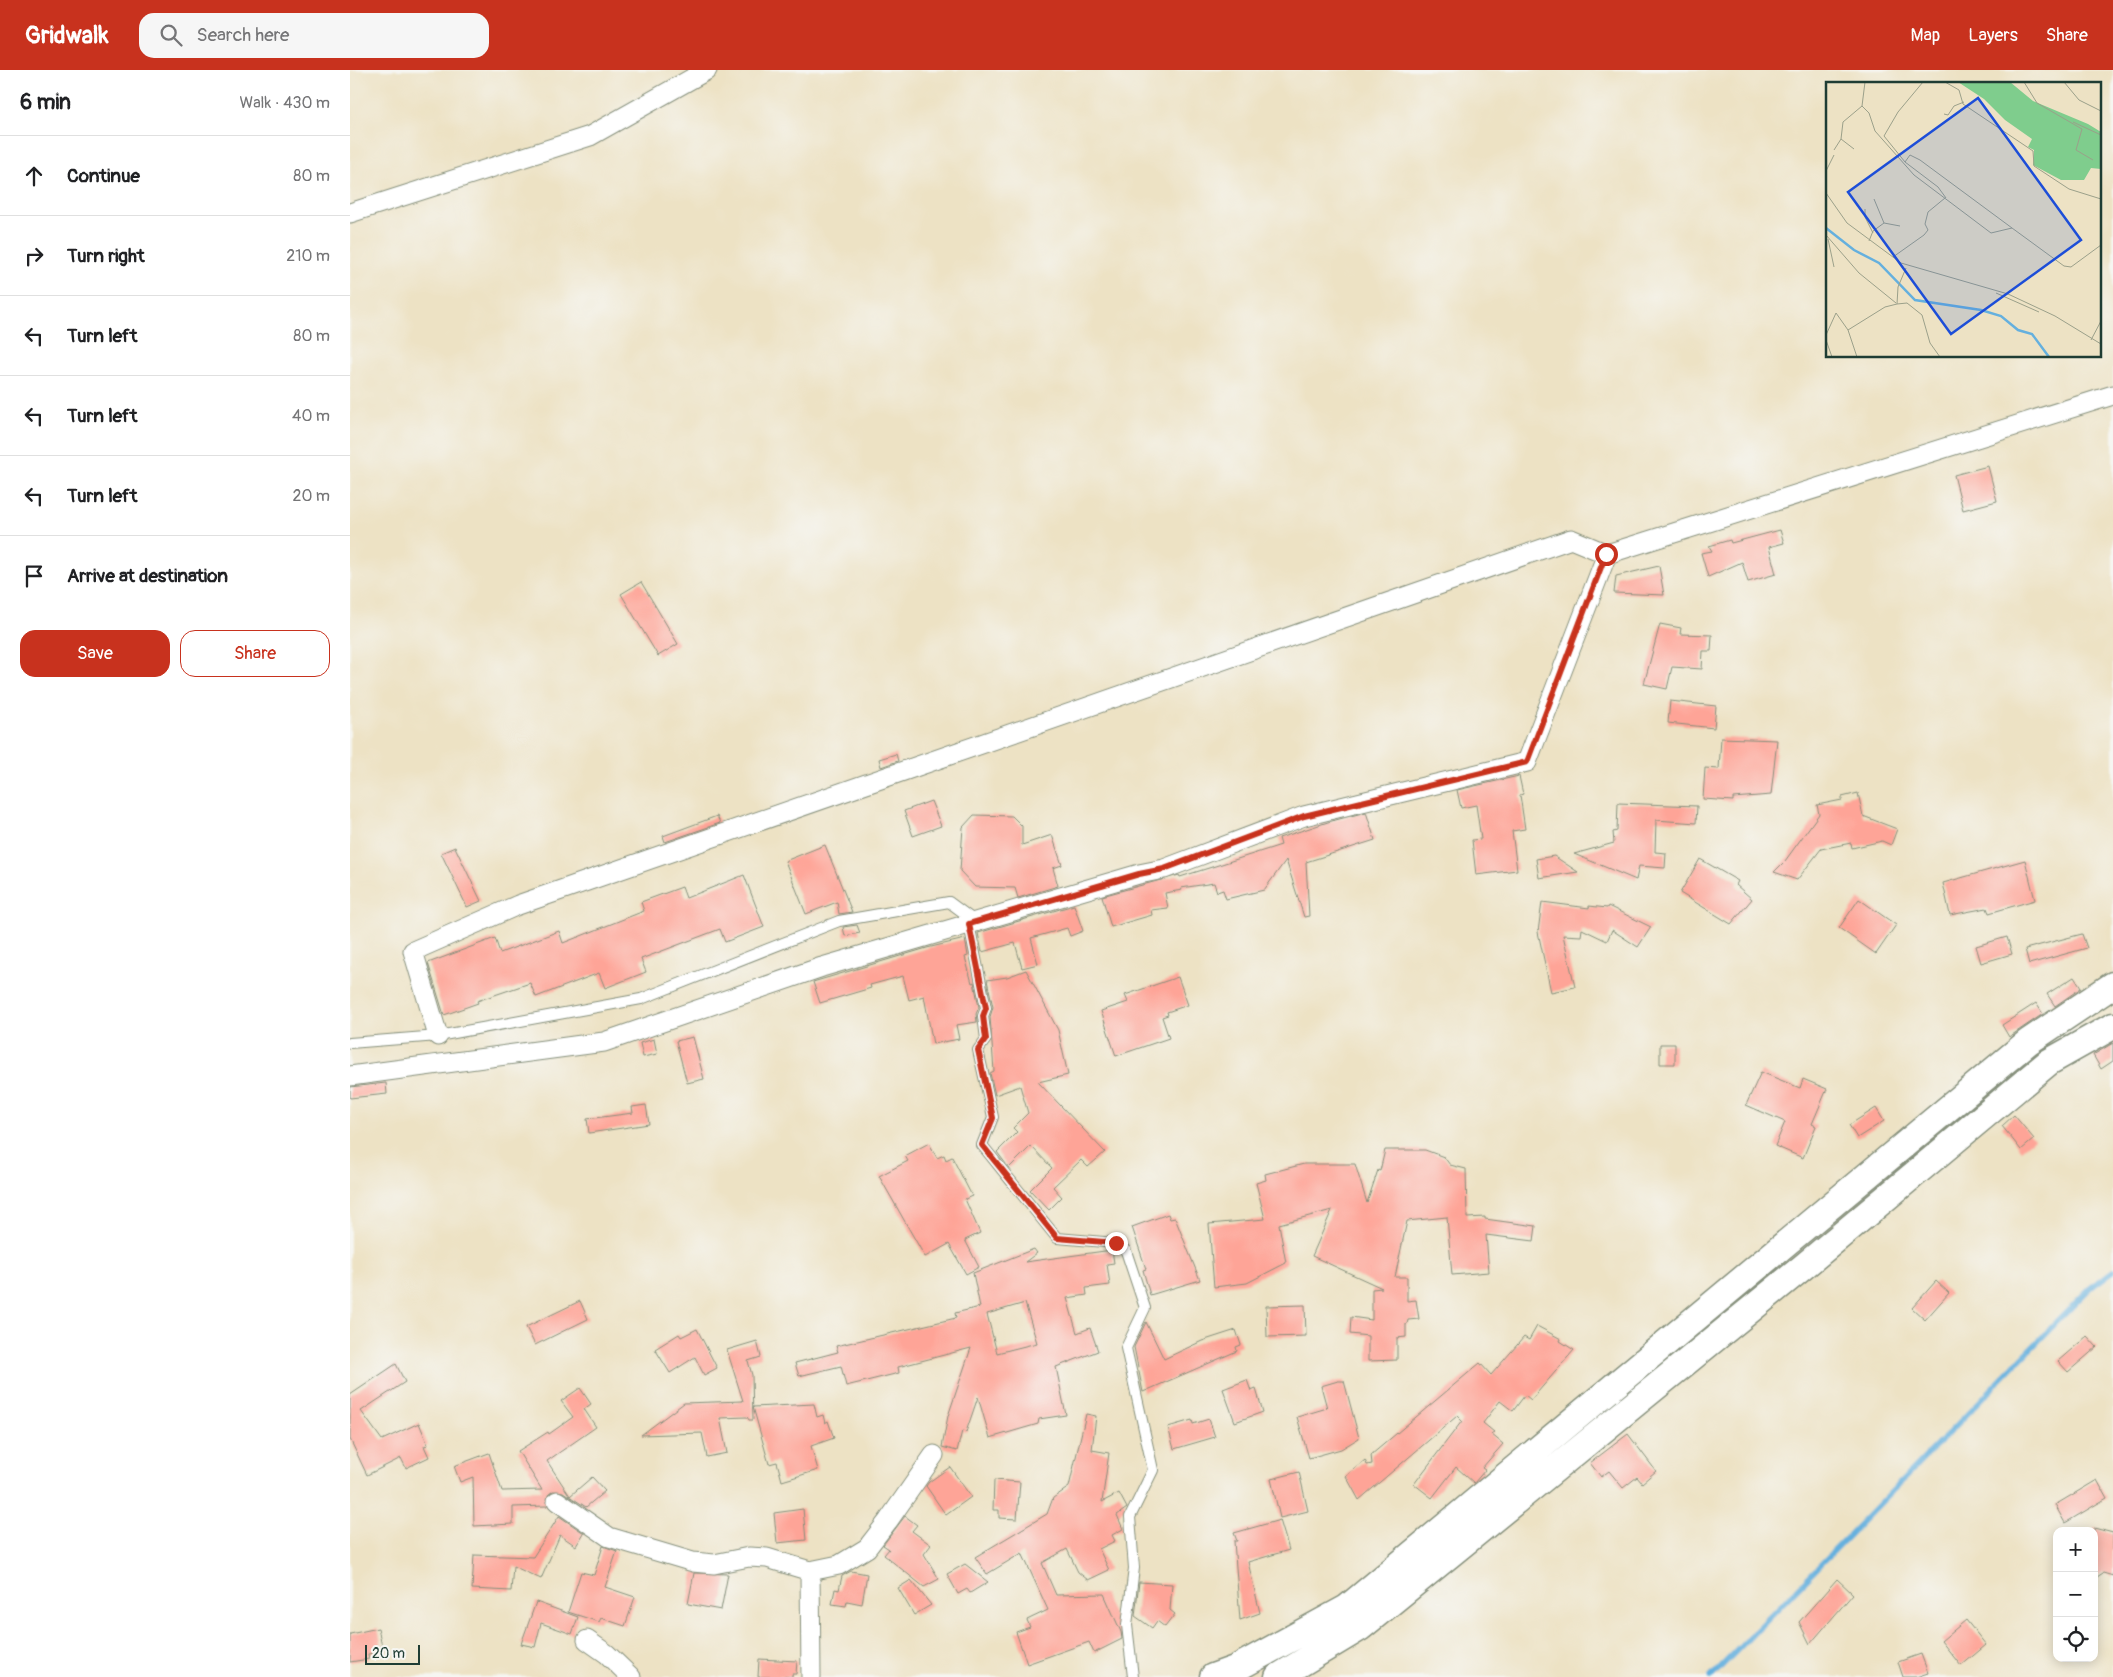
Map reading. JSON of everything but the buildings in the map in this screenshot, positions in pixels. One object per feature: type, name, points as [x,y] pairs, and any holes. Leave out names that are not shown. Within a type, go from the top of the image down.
[{"type":"main road","points":[[1212,1677],[1235,1669],[1347,1608],[2028,1042],[2113,985]]},
{"type":"main road","points":[[1278,1677],[1315,1667],[1360,1627],[1796,1274],[2049,1062],[2113,1026]]},
{"type":"street","points":[[350,213],[590,136],[707,70]]},
{"type":"street","points":[[438,1036],[413,951],[518,905],[1571,539],[1606,554],[2113,395]]},
{"type":"street","points":[[350,1076],[604,1042],[822,967],[1139,874],[1164,869],[1304,816],[1527,762],[1606,554]]},
{"type":"street","points":[[557,1501],[609,1537],[693,1562],[714,1564],[749,1557],[766,1558],[810,1571],[839,1565],[867,1548],[888,1522],[934,1455]]},
{"type":"street","points":[[810,1571],[811,1677]]},
{"type":"street","points":[[587,1640],[607,1654],[631,1677]]},
{"type":"lane","points":[[350,1043],[438,1036],[641,999],[839,921],[949,902],[972,923],[986,1008],[983,1016],[986,1039],[978,1050],[993,1118],[982,1145],[1057,1238],[1116,1243],[1126,1251],[1145,1308],[1126,1348],[1153,1470],[1130,1517],[1134,1568],[1127,1625],[1132,1677]]},
{"type":"waterway","points":[[1711,1677],[2089,1289],[2113,1271]]},
{"type":"route","points":[[1116,1243],[1057,1238],[982,1145],[993,1118],[978,1050],[986,1039],[983,1016],[986,1008],[969,924],[1139,874],[1164,869],[1304,816],[1527,762],[1606,554]]}]
